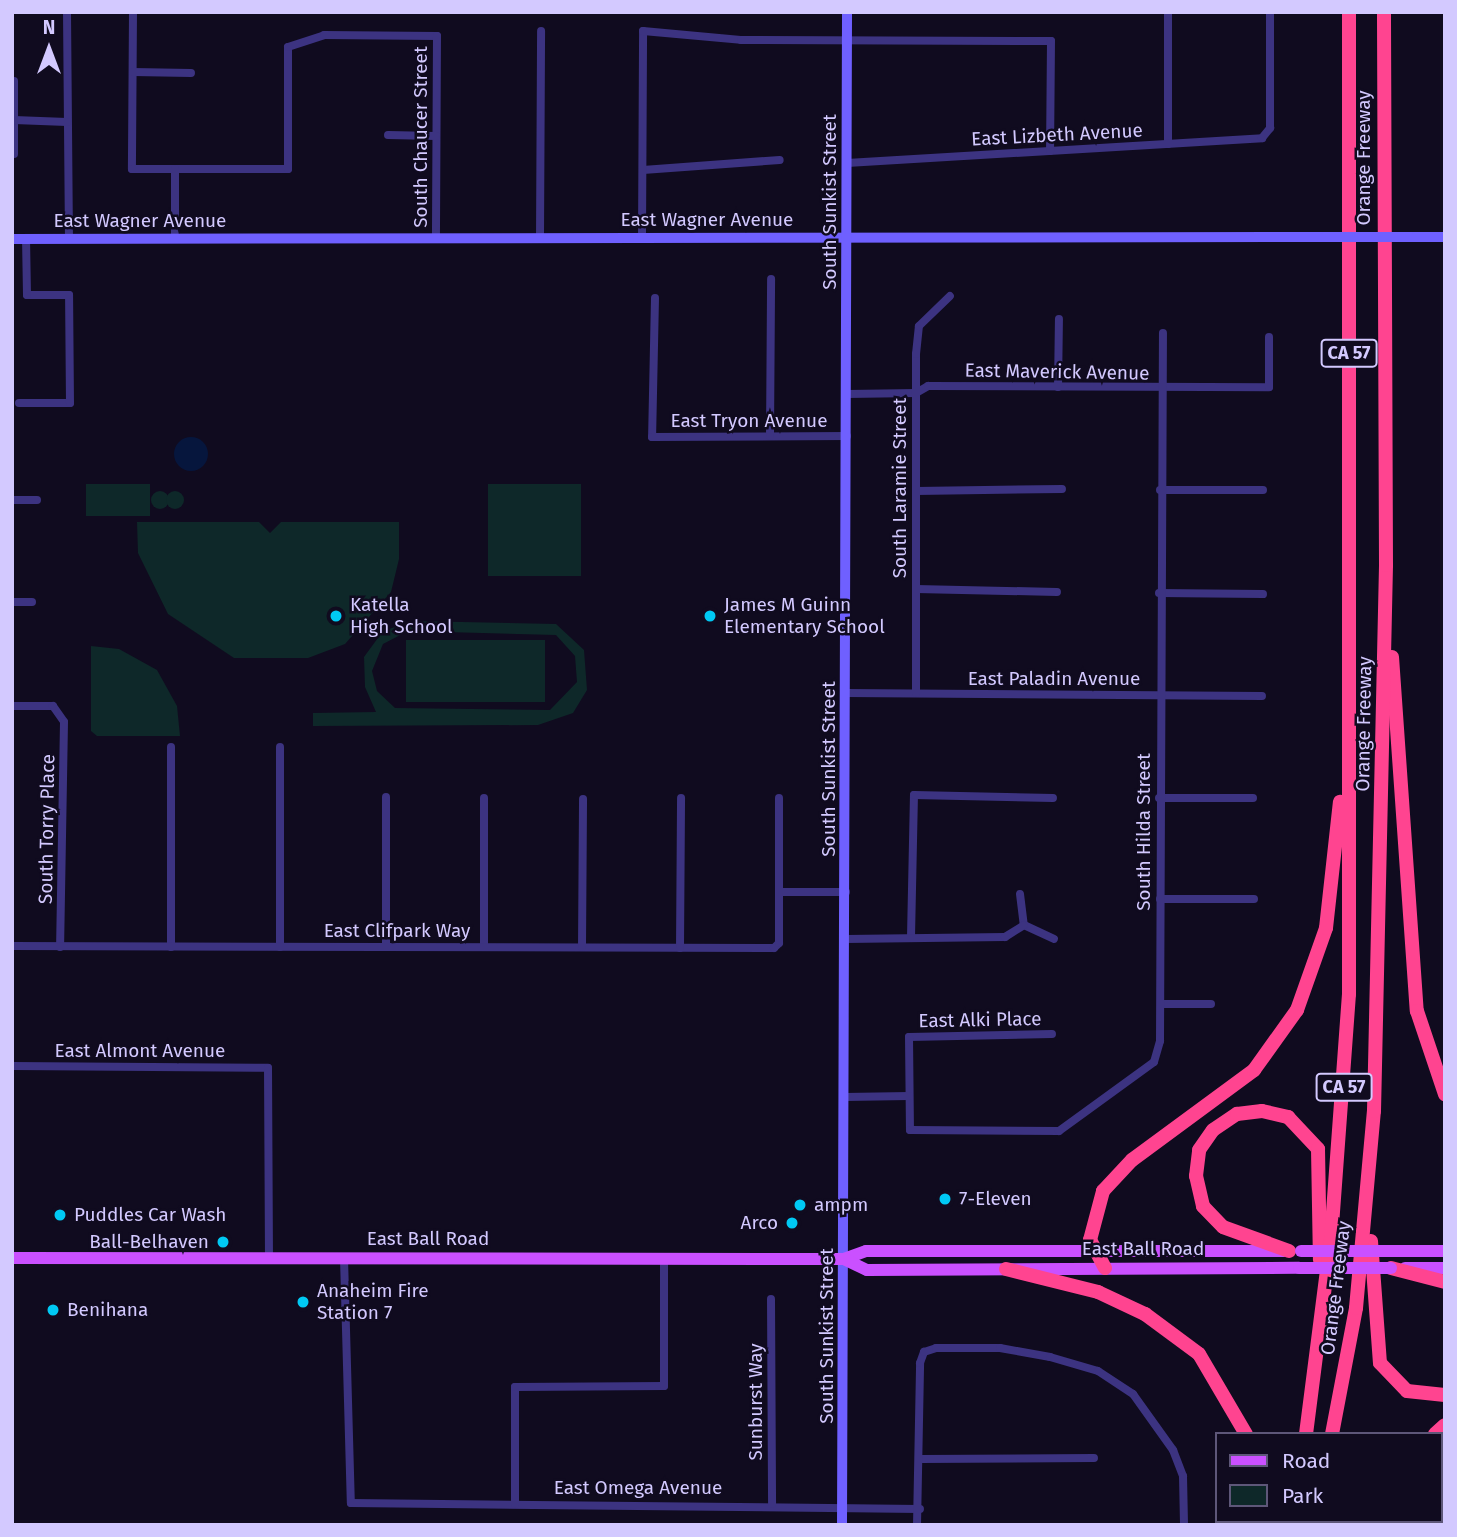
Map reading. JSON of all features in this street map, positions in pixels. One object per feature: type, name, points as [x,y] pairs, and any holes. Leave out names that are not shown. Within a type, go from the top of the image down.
[{"type":"highway","name":"Orange Freeway","points":[[1306,1432],[1320,1344],[1349,994],[1349,12]]},
{"type":"highway","name":"Orange Freeway","points":[[1332,1432],[1356,1308],[1374,1111],[1386,565],[1384,12]]},
{"type":"highway","points":[[1386,565],[1417,1011],[1445,1094]]},
{"type":"highway","points":[[1105,1268],[1092,1251],[1093,1211],[1110,1180],[1254,1070],[1297,1010],[1326,928],[1348,738]]},
{"type":"highway","points":[[1295,1251],[1223,1227],[1203,1206],[1199,1150],[1213,1130],[1237,1114],[1262,1111],[1288,1117],[1318,1149],[1320,1344]]},
{"type":"highway","points":[[1374,1111],[1370,1283],[1377,1351],[1398,1386],[1426,1397],[1445,1395]]},
{"type":"highway","points":[[1391,1268],[1445,1282]]},
{"type":"highway","points":[[1006,1269],[1098,1292],[1145,1314],[1199,1354],[1245,1432]]},
{"type":"main road","name":"East Ball Road","points":[[12,1258],[844,1259],[866,1251],[1445,1251]]},
{"type":"main road","name":"East Ball Road","points":[[844,1259],[867,1270],[1445,1268]]},
{"type":"street","points":[[67,12],[69,239]]},
{"type":"street","points":[[133,12],[132,169],[175,169],[175,238]]},
{"type":"street","name":"South Sunkist Street","points":[[842,1525],[845,1505],[847,12]]},
{"type":"street","points":[[1168,12],[1168,144]]},
{"type":"street","name":"East Lizbeth Avenue","points":[[847,163],[1168,144],[1268,135],[1270,12]]},
{"type":"street","points":[[540,237],[541,31]]},
{"type":"street","points":[[642,237],[643,31],[847,41],[1051,41],[1050,151]]},
{"type":"street","name":"South Chaucer Street","points":[[175,169],[288,169],[288,47],[324,35],[437,36],[436,238]]},
{"type":"street","points":[[133,72],[191,73]]},
{"type":"street","points":[[15,81],[15,154]]},
{"type":"street","points":[[15,120],[66,122]]},
{"type":"street","points":[[388,135],[436,136]]},
{"type":"street","points":[[643,170],[780,160]]},
{"type":"street","name":"East Wagner Avenue","points":[[12,239],[1445,237]]},
{"type":"street","points":[[19,403],[70,403],[69,295],[27,295],[26,239]]},
{"type":"street","points":[[770,436],[771,279]]},
{"type":"street","name":"South Laramie Street","points":[[916,693],[916,393],[919,326],[950,296]]},
{"type":"street","name":"East Tryon Avenue","points":[[655,298],[652,437],[847,436]]},
{"type":"street","points":[[1058,387],[1059,319]]},
{"type":"street","name":"South Hilda Street","points":[[909,1096],[910,1130],[1059,1130],[1154,1062],[1161,1004],[1159,593],[1160,389],[1163,333]]},
{"type":"street","name":"East Maverick Avenue","points":[[847,394],[916,393],[928,386],[1160,389],[1269,387],[1269,337]]},
{"type":"street","points":[[916,491],[1062,489]]},
{"type":"street","points":[[1160,490],[1263,490]]},
{"type":"street","points":[[12,500],[37,500]]},
{"type":"street","points":[[916,589],[1057,592]]},
{"type":"street","points":[[1159,593],[1263,594]]},
{"type":"street","points":[[12,602],[32,602]]},
{"type":"street","name":"East Paladin Avenue","points":[[846,693],[1262,696]]},
{"type":"street","name":"South Torry Place","points":[[12,706],[53,706],[60,713],[60,947]]},
{"type":"street","points":[[171,747],[171,947]]},
{"type":"street","points":[[280,747],[280,947]]},
{"type":"street","points":[[911,937],[914,795],[1053,798]]},
{"type":"street","points":[[386,797],[386,947]]},
{"type":"street","points":[[484,798],[484,947]]},
{"type":"street","points":[[680,948],[681,798]]},
{"type":"street","points":[[779,798],[779,892],[846,892]]},
{"type":"street","points":[[1159,798],[1253,798]]},
{"type":"street","points":[[582,947],[583,799]]},
{"type":"street","name":"East Clifpark Way","points":[[12,946],[680,948],[779,943],[779,892]]},
{"type":"street","points":[[1020,894],[1024,925]]},
{"type":"street","points":[[1160,899],[1254,899]]},
{"type":"street","points":[[846,939],[1005,937],[1024,925]]},
{"type":"street","points":[[1024,925],[1054,939]]},
{"type":"street","points":[[1161,1004],[1211,1004]]},
{"type":"street","name":"East Alki Place","points":[[909,1096],[909,1037],[1052,1034]]},
{"type":"street","name":"East Almont Avenue","points":[[12,1066],[268,1068],[269,1257]]},
{"type":"street","points":[[845,1097],[909,1096]]},
{"type":"street","name":"East Omega Avenue","points":[[344,1258],[346,1495],[356,1504],[772,1504],[920,1509]]},
{"type":"street","points":[[515,1504],[515,1387],[664,1386],[664,1259]]},
{"type":"street","name":"Sunburst Way","points":[[771,1299],[772,1504]]},
{"type":"street","points":[[917,1525],[920,1509],[924,1352],[1000,1348],[1098,1371],[1133,1394],[1173,1450],[1183,1476],[1184,1525]]},
{"type":"street","points":[[920,1459],[1094,1458]]},
{"type":"green space","points":[[86,484],[150,484],[150,516],[86,516]]},
{"type":"green space","points":[[488,484],[581,484],[581,576],[488,576]]},
{"type":"green space","points":[[160,491],[166,494],[169,500],[166,506],[160,509],[154,506],[151,500],[154,494]]},
{"type":"green space","points":[[175,491],[181,494],[184,500],[181,506],[175,509],[169,506],[166,500],[169,494]]},
{"type":"green space","points":[[137,522],[259,522],[270,533],[281,522],[399,522],[399,559],[391,592],[345,644],[308,658],[234,658],[168,614],[138,553]]},
{"type":"green space","points":[[413,621],[556,624],[584,650],[587,690],[573,713],[538,725],[313,726],[313,713],[376,712],[365,687],[364,657],[383,631]],"holes":[[[408,631],[556,635],[575,656],[577,682],[550,710],[395,708],[377,691],[372,671],[383,644]]]},
{"type":"green space","points":[[406,640],[545,640],[545,702],[406,702]]},
{"type":"green space","points":[[91,646],[119,649],[157,670],[177,706],[180,736],[97,736],[91,731]]},
{"type":"water","points":[[191,437],[203,442],[208,454],[203,466],[191,471],[179,466],[174,454],[179,442]]},
{"type":"place","name":"Katella High School","points":[[336,616]]},
{"type":"place","name":"James M Guinn Elementary School","points":[[710,616]]},
{"type":"place","name":"7-Eleven","points":[[945,1199]]},
{"type":"place","name":"ampm","points":[[800,1205]]},
{"type":"place","name":"Puddles Car Wash","points":[[60,1215]]},
{"type":"place","name":"Arco","points":[[792,1223]]},
{"type":"place","name":"Ball-Belhaven","points":[[223,1242]]},
{"type":"place","name":"Anaheim Fire Station 7","points":[[303,1302]]},
{"type":"place","name":"Benihana","points":[[53,1310]]}]
